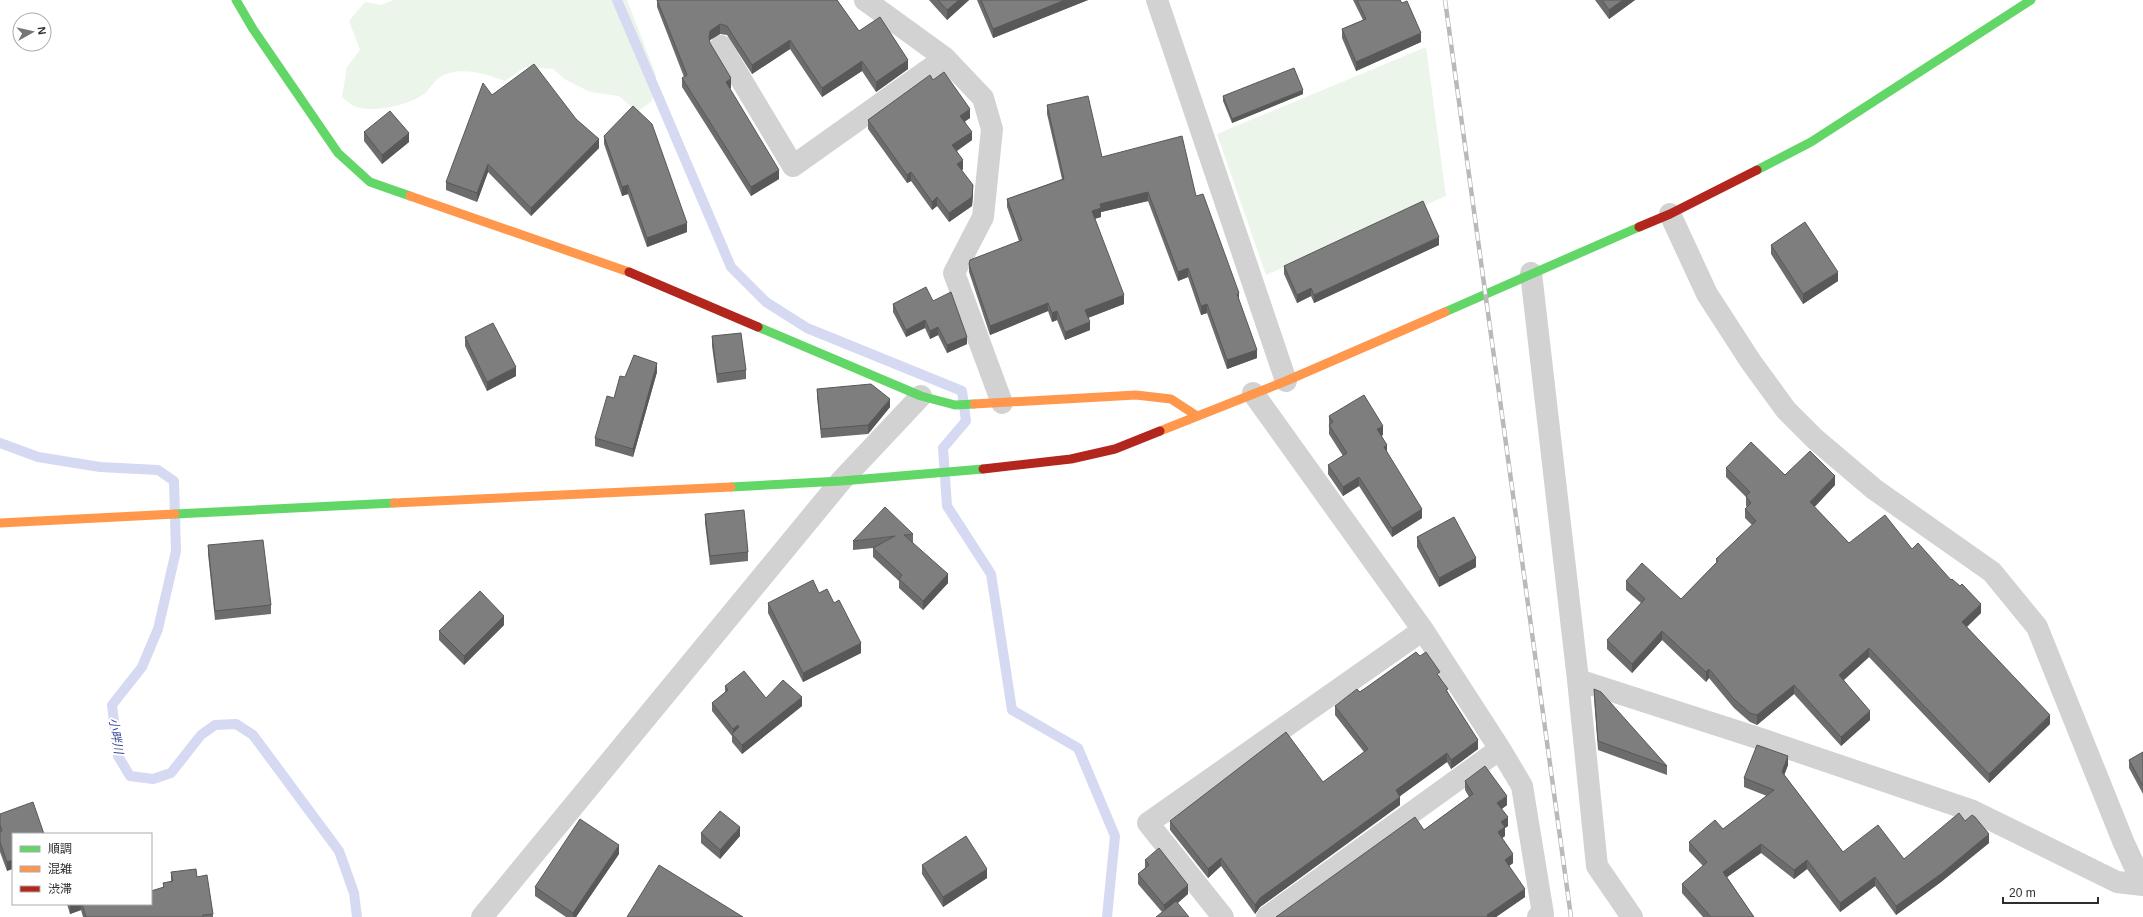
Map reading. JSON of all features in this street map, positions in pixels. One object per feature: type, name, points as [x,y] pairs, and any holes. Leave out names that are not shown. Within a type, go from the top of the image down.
[{"type":"street","points":[[236,0],[253,29],[338,152],[370,182],[613,265],[921,396],[955,405],[1136,395],[1171,399],[1197,416]]},
{"type":"street","points":[[865,0],[945,58],[983,98],[992,129],[983,217],[954,272],[1002,403]]},
{"type":"street","points":[[1157,0],[1286,381]]},
{"type":"street","points":[[0,523],[841,481],[962,472],[1071,460],[1115,449],[1286,381],[1531,273],[1670,214],[1810,142],[2031,0]]},
{"type":"street","points":[[721,46],[793,166],[945,58]]},
{"type":"street","points":[[1670,214],[1707,294],[1751,362],[1786,410],[1815,439],[1874,489],[1992,572],[2037,627],[2123,841],[2143,885]]},
{"type":"street","points":[[1531,273],[1578,680],[1597,866],[1632,917]]},
{"type":"street","points":[[1253,393],[1423,630],[1500,749],[1522,786],[1543,914],[1538,917]]},
{"type":"street","points":[[482,917],[841,481],[921,396]]},
{"type":"street","points":[[1223,917],[1148,823],[1423,630]]},
{"type":"street","points":[[1578,680],[1764,740],[1973,811],[2117,882],[2143,885]]},
{"type":"street","points":[[1267,917],[1500,749]]},
{"type":"shaded area","points":[[394,0],[627,0],[656,75],[652,101],[637,112],[619,96],[590,92],[566,80],[553,69],[525,67],[505,81],[474,72],[465,71],[450,73],[439,77],[425,93],[410,101],[380,109],[354,106],[342,97],[347,67],[360,50],[349,21],[365,2],[381,5]]},
{"type":"shaded area","points":[[1426,47],[1446,196],[1266,275],[1217,134]]},
{"type":"building","points":[[657,0],[837,0],[859,31],[880,17],[908,60],[876,82],[862,61],[822,88],[790,40],[752,65],[727,26],[720,24],[710,31],[710,43],[731,78],[726,82],[779,170],[751,187],[682,78],[687,75]]},
{"type":"building","points":[[938,0],[959,0],[947,10]]},
{"type":"building","points":[[981,0],[1065,0],[993,29]]},
{"type":"building","points":[[1357,0],[1400,0],[1402,3],[1407,1],[1421,33],[1356,62],[1342,29],[1366,19]]},
{"type":"building","points":[[1602,0],[1623,0],[1609,10]]},
{"type":"building","points":[[534,64],[576,119],[599,139],[531,208],[488,164],[477,193],[446,182],[483,83],[492,95]]},
{"type":"building","points":[[1294,68],[1303,90],[1232,119],[1223,96]]},
{"type":"building","points":[[944,72],[970,109],[960,116],[972,132],[952,145],[963,160],[957,164],[973,185],[972,197],[949,213],[937,197],[932,202],[911,172],[907,175],[868,120],[930,75],[933,80]]},
{"type":"building","points":[[1088,96],[1102,157],[1182,136],[1196,196],[1203,194],[1239,293],[1237,294],[1257,350],[1227,360],[1207,304],[1201,306],[1188,268],[1178,272],[1148,192],[1100,204],[1101,208],[1092,211],[1124,295],[1085,310],[1090,322],[1065,332],[1057,311],[1052,313],[1048,303],[990,326],[969,264],[970,260],[1022,240],[1007,199],[1064,179],[1047,105]]},
{"type":"building","points":[[633,106],[652,124],[687,223],[647,238],[628,185],[622,187],[604,136]]},
{"type":"building","points":[[390,111],[409,133],[382,155],[364,132]]},
{"type":"building","points":[[1423,201],[1439,237],[1314,295],[1311,288],[1297,295],[1284,266]]},
{"type":"building","points":[[1805,222],[1838,272],[1803,294],[1771,245]]},
{"type":"building","points":[[926,287],[933,301],[951,292],[967,337],[947,345],[938,327],[930,331],[925,320],[906,330],[893,304]]},
{"type":"building","points":[[493,323],[516,367],[487,382],[465,337]]},
{"type":"building","points":[[741,333],[746,370],[717,374],[712,336]]},
{"type":"building","points":[[634,355],[657,363],[633,449],[595,438],[607,396],[614,398],[620,376],[625,377]]},
{"type":"building","points":[[871,384],[890,399],[868,425],[821,429],[817,389]]},
{"type":"building","points":[[1364,395],[1383,426],[1377,429],[1387,445],[1384,447],[1422,509],[1392,528],[1359,477],[1343,487],[1328,465],[1347,453],[1329,425],[1333,422],[1329,416]]},
{"type":"building","points":[[1751,442],[1785,475],[1810,451],[1835,476],[1810,502],[1849,543],[1885,515],[1912,549],[1918,543],[1951,580],[1952,579],[1960,586],[1962,584],[1981,604],[1962,622],[2050,715],[1989,774],[1869,648],[1839,675],[1870,711],[1841,737],[1794,685],[1757,715],[1750,713],[1734,699],[1709,669],[1706,672],[1662,631],[1632,664],[1607,640],[1645,599],[1626,581],[1642,563],[1681,599],[1718,561],[1716,559],[1756,521],[1745,509],[1751,503],[1746,496],[1750,492],[1726,468]]},
{"type":"building","points":[[885,507],[913,534],[904,535],[948,574],[923,601],[899,579],[902,575],[873,548],[895,536],[853,541]]},
{"type":"building","points":[[744,510],[748,552],[710,556],[705,514]]},
{"type":"building","points":[[1454,517],[1476,558],[1439,578],[1417,537]]},
{"type":"building","points":[[263,540],[271,605],[215,611],[208,545]]},
{"type":"building","points":[[813,580],[819,593],[827,589],[834,603],[839,600],[861,643],[803,673],[768,603]]},
{"type":"building","points":[[480,591],[504,616],[464,656],[439,631]]},
{"type":"building","points":[[1416,652],[1420,656],[1426,652],[1440,672],[1437,674],[1448,689],[1446,690],[1478,740],[1451,760],[1447,753],[1396,790],[1400,797],[1260,898],[1255,905],[1221,858],[1208,869],[1170,821],[1286,732],[1323,782],[1368,749],[1335,706],[1357,689],[1360,692]]},
{"type":"building","points":[[744,671],[766,698],[783,680],[802,697],[742,745],[732,734],[739,727],[738,725],[733,729],[712,703],[728,690],[725,686]]},
{"type":"building","points":[[1594,689],[1601,692],[1667,766],[1598,741]]},
{"type":"building","points":[[1757,745],[1788,756],[1782,772],[1843,852],[1878,825],[1904,859],[1959,813],[1965,821],[1972,815],[1975,817],[1989,834],[1941,874],[1896,906],[1875,877],[1840,903],[1807,860],[1794,870],[1761,844],[1723,872],[1754,917],[1711,917],[1682,884],[1707,862],[1689,842],[1715,820],[1723,829],[1774,790],[1744,778]]},
{"type":"building","points":[[2143,752],[2143,786],[2129,760]]},
{"type":"building","points":[[1485,766],[1507,796],[1497,803],[1508,817],[1501,822],[1505,827],[1498,832],[1513,854],[1505,860],[1525,889],[1487,915],[1488,917],[1276,917],[1415,817],[1424,830],[1473,794],[1465,781]]},
{"type":"building","points":[[33,802],[44,833],[12,833],[12,860],[7,862],[0,842],[0,831],[2,831],[0,825],[0,814]]},
{"type":"building","points":[[720,811],[740,827],[720,850],[701,833]]},
{"type":"building","points":[[580,819],[619,845],[573,913],[535,887]]},
{"type":"building","points":[[966,836],[987,869],[943,897],[922,865]]},
{"type":"building","points":[[1159,848],[1188,885],[1164,905],[1138,874],[1149,865],[1145,860]]},
{"type":"building","points":[[659,865],[743,917],[627,917]]},
{"type":"building","points":[[196,869],[197,877],[207,875],[213,914],[203,915],[203,917],[86,917],[82,905],[152,905],[152,891],[164,887],[163,883],[173,881],[171,872]]},
{"type":"building","points":[[1176,901],[1189,917],[1156,917]]},
{"type":"waterway","points":[[617,0],[731,267],[766,302],[807,328],[962,391],[966,421],[943,448],[947,506],[991,574],[1012,710],[1078,748],[1115,836],[1107,917]]},
{"type":"waterway","name":"小畔川","points":[[0,443],[38,457],[100,467],[158,470],[174,481],[176,551],[158,629],[142,667],[112,705],[118,756],[130,776],[153,779],[171,773],[201,735],[215,725],[236,724],[253,735],[339,851],[354,893],[357,917]]},
{"type":"railway","points":[[1445,0],[1571,917]]},
{"type":"traffic: fast","points":[[236,0],[253,29],[338,153],[370,182],[410,196]]},
{"type":"traffic: fast","points":[[1757,170],[1811,142],[2031,0]]},
{"type":"traffic: fast","points":[[1445,312],[1639,227]]},
{"type":"traffic: fast","points":[[758,327],[921,396],[955,405],[974,404]]},
{"type":"traffic: fast","points":[[731,487],[841,481],[983,469]]},
{"type":"traffic: fast","points":[[175,514],[394,503]]},
{"type":"traffic: slow","points":[[410,196],[629,272]]},
{"type":"traffic: slow","points":[[1160,431],[1286,381],[1445,312]]},
{"type":"traffic: slow","points":[[974,404],[1136,395],[1171,399],[1197,416]]},
{"type":"traffic: slow","points":[[394,503],[731,487]]},
{"type":"traffic: slow","points":[[0,523],[175,514]]},
{"type":"traffic: jam","points":[[1639,227],[1670,214],[1757,170]]},
{"type":"traffic: jam","points":[[629,272],[758,327]]},
{"type":"traffic: jam","points":[[983,469],[1071,459],[1115,449],[1160,431]]}]
